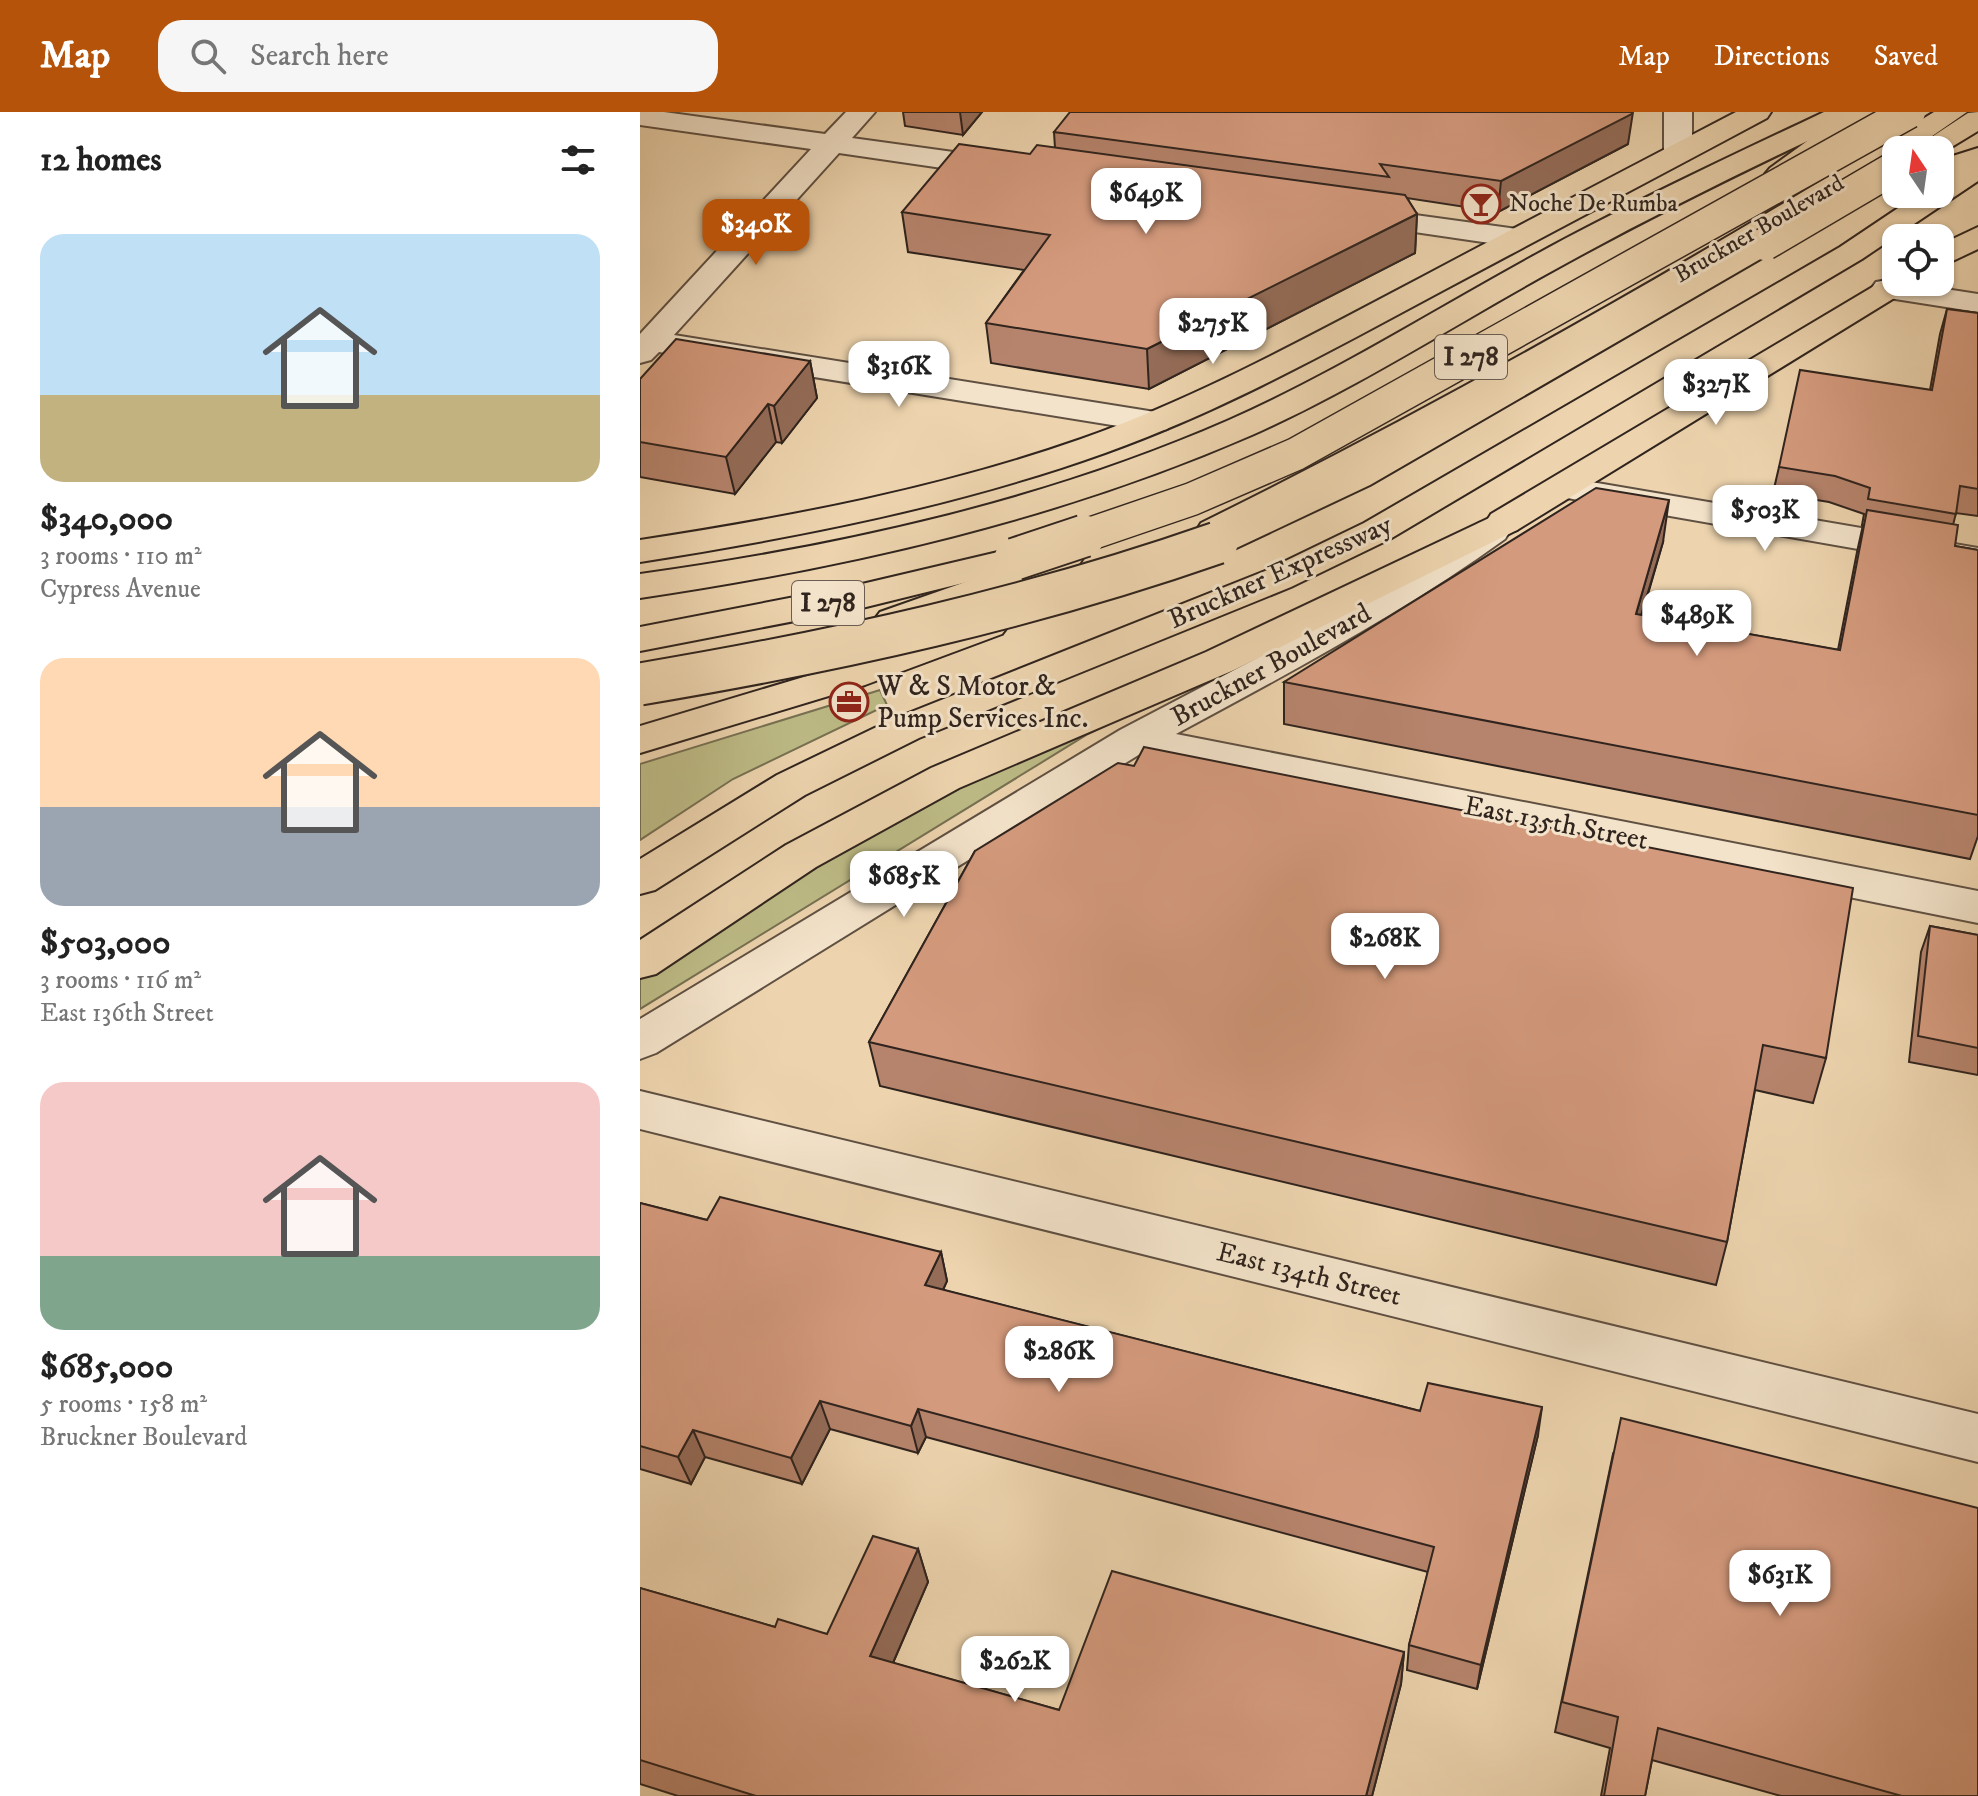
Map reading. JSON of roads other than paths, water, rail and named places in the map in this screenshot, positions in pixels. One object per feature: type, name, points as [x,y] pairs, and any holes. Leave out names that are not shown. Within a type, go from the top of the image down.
[{"type":"main road","points":[[640,551],[781,528],[939,494],[1019,471],[1155,422],[1267,372],[1757,112]]},
{"type":"main road","points":[[640,586],[787,562],[939,529],[1068,492],[1197,446],[1283,406],[1652,204],[1846,112]]},
{"type":"main road","name":"Bruckner Boulevard","points":[[640,695],[843,637],[986,587],[1165,520],[1261,476],[1567,306],[1749,197],[1865,112]]},
{"type":"main road","name":"I 278","points":[[640,639],[862,596],[1015,559],[1139,519],[1241,480],[1346,427],[1909,112]]},
{"type":"main road","name":"Bruckner Boulevard","points":[[640,740],[851,676],[966,634],[1260,511],[1773,224],[1953,112]]},
{"type":"main road","points":[[1949,136],[1978,119]]},
{"type":"main road","points":[[1954,165],[1978,157]]},
{"type":"main road","name":"Bruckner Expressway","points":[[640,879],[791,785],[892,735],[1049,668],[1278,579],[1377,531],[1851,253],[1978,168]]},
{"type":"main road","points":[[640,684],[799,657],[966,622],[1077,591],[1217,543],[1358,478],[1882,175]]},
{"type":"main road","points":[[1773,224],[1882,188]]},
{"type":"main road","points":[[1954,250],[1978,236]]},
{"type":"main road","name":"Bruckner Boulevard","points":[[1504,522],[1882,291]]},
{"type":"main road","points":[[640,962],[789,863],[931,785],[1026,741],[1246,649],[1504,522]]},
{"type":"street","points":[[646,347],[861,112]]},
{"type":"street","points":[[1678,112],[1678,154]]},
{"type":"street","points":[[640,117],[1035,172]]},
{"type":"street","points":[[1331,213],[1517,238]]},
{"type":"street","points":[[1945,296],[1978,303]]},
{"type":"street","points":[[646,347],[1155,422]]},
{"type":"street","points":[[1562,488],[1978,559]]},
{"type":"street","name":"Bruckner Boulevard","points":[[640,1041],[1134,739],[1320,641],[1424,580],[1504,522]]},
{"type":"street","name":"East 135th Street","points":[[1134,739],[1978,907]]},
{"type":"street","name":"East 134th Street","points":[[640,1110],[1978,1438]]},
{"type":"place","name":"Noche De Rumba","points":[[1481,204]]},
{"type":"place","name":"W & S Motor & Pump Services Inc.","points":[[849,702]]}]
